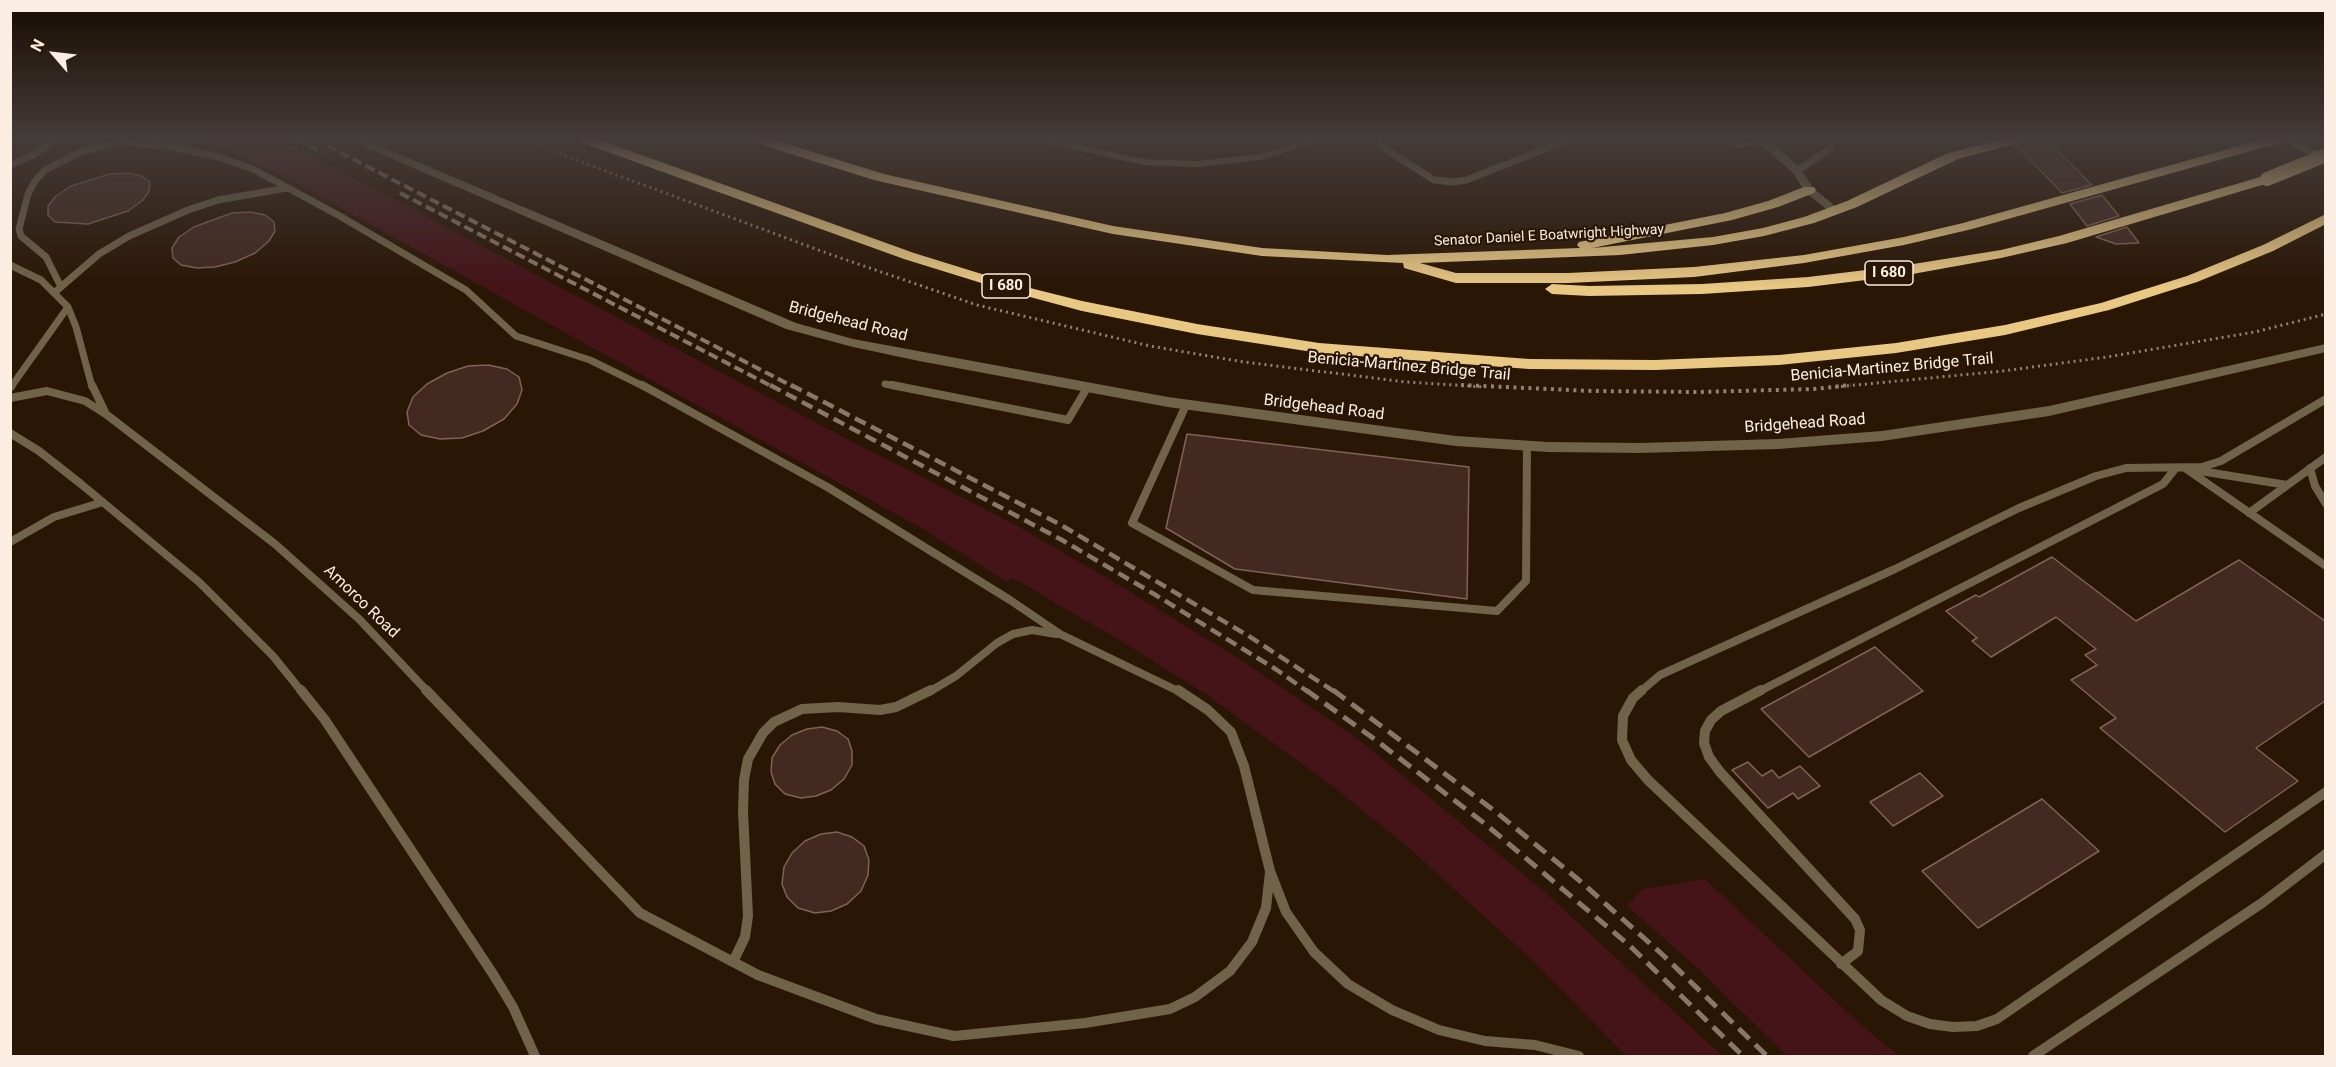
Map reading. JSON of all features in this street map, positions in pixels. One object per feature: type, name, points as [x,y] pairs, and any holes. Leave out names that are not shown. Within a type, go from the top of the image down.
[{"type":"highway","name":"I 680","points":[[723,189],[920,260],[1082,306],[1187,327],[1319,348],[1529,364],[1655,365],[1779,360],[1896,348],[2005,330],[2104,307],[2183,282],[2268,248],[2325,218]]},
{"type":"highway","name":"Senator Daniel E Boatwright Highway","points":[[924,189],[1008,209],[1113,230],[1262,252],[1387,259],[1629,251],[1713,241],[1780,228],[1835,211],[1887,189]]},
{"type":"highway","name":"Senator Daniel E Boatwright Highway","points":[[1387,259],[1456,278],[1656,275],[1768,264],[1838,254],[1967,226],[2100,189]]},
{"type":"highway","name":"Senator Daniel E Boatwright Highway","points":[[1502,278],[1556,290],[1608,291],[1755,286],[1882,274],[1978,258],[2062,240],[2235,189]]},
{"type":"highway","points":[[1540,255],[1637,233],[1727,217],[1773,204],[1809,190]]},
{"type":"street","name":"Bridgehead Road","points":[[471,189],[791,326],[853,343],[1186,405],[1456,441],[1527,446],[1640,448],[1778,444],[1882,436],[2049,411],[2325,348]]},
{"type":"street","points":[[1809,190],[1835,211]]},
{"type":"lane","points":[[31,189],[19,229],[21,236],[46,257],[58,290],[76,327],[94,394],[107,415]]},
{"type":"lane","points":[[58,290],[114,244],[159,222],[218,200],[282,189]]},
{"type":"lane","points":[[288,189],[457,285],[480,302],[516,336],[590,360],[761,450],[876,516],[1060,634],[1177,690],[1208,710],[1231,732],[1244,766],[1270,871],[1286,912],[1314,952],[1348,984],[1392,1010],[1430,1026],[1485,1041],[1535,1045],[1579,1056]]},
{"type":"lane","points":[[10,265],[58,290]]},
{"type":"lane","points":[[10,388],[68,307]]},
{"type":"lane","points":[[885,384],[1068,420],[1087,388]]},
{"type":"lane","name":"Amorco Road","points":[[10,398],[33,392],[57,393],[85,401],[107,415],[275,544],[360,619],[640,913],[758,975],[876,1020],[954,1036],[1085,1023],[1170,1009],[1195,997],[1230,971],[1252,942],[1266,908],[1270,871]]},
{"type":"lane","points":[[2325,399],[2221,461],[2202,467],[2126,468],[2059,490],[1895,569],[1660,675],[1633,698],[1623,716],[1622,740],[1631,760],[1648,780],[1881,1000],[1907,1016],[1930,1024],[1953,1027],[1977,1026],[1997,1019],[2325,792]]},
{"type":"lane","points":[[1186,405],[1132,523],[1253,590],[1497,611],[1526,581],[1527,446]]},
{"type":"lane","points":[[10,433],[39,451],[199,582],[273,656],[325,720],[493,974],[513,1007],[535,1056]]},
{"type":"lane","points":[[2249,513],[2325,457]]},
{"type":"lane","points":[[2180,468],[2287,485]]},
{"type":"lane","points":[[2180,468],[2325,566]]},
{"type":"lane","points":[[1841,964],[1858,951],[1860,930],[1855,920],[1719,772],[1709,757],[1704,743],[1705,731],[1710,720],[1721,711],[2163,484],[2180,468]]},
{"type":"lane","points":[[2310,468],[2315,486],[2325,504]]},
{"type":"lane","points":[[10,542],[54,517],[103,502]]},
{"type":"lane","points":[[734,962],[745,937],[748,916],[743,811],[744,780],[748,759],[763,733],[774,722],[802,709],[838,706],[880,710],[920,698],[956,676],[997,643],[1013,634],[1032,630],[1060,634]]},
{"type":"lane","points":[[2033,1056],[2262,903],[2325,854]]},
{"type":"path","name":"Benicia-Martinez Bridge Trail","points":[[654,189],[854,263],[977,305],[1138,343],[1244,362],[1406,381],[1485,387],[1698,392],[1814,389],[2003,371],[2107,357],[2254,332],[2325,314]]},
{"type":"shaded area","points":[[307,189],[373,189],[849,440],[1012,523],[1238,658],[1358,739],[1546,893],[1722,1056],[1626,1056],[1531,959],[1409,848],[1335,788],[1207,695],[1131,647],[1013,578],[1007,582],[923,529]]},
{"type":"shaded area","points":[[1705,879],[1861,1025],[1899,1056],[1787,1056],[1694,965],[1627,906],[1643,889]]},
{"type":"building","points":[[67,189],[149,189],[143,200],[128,211],[88,224],[55,222],[48,215],[48,206],[56,196]]},
{"type":"building","points":[[2058,189],[2078,189],[2062,193]]},
{"type":"building","points":[[2102,195],[2119,216],[2087,226],[2070,204]]},
{"type":"building","points":[[251,212],[265,215],[274,222],[275,231],[269,241],[255,253],[235,262],[215,267],[197,268],[181,265],[173,258],[172,248],[179,237],[194,227],[232,213]]},
{"type":"building","points":[[2127,227],[2139,243],[2116,244],[2096,237]]},
{"type":"building","points":[[488,365],[507,369],[519,377],[522,390],[517,404],[504,419],[483,431],[462,438],[440,439],[421,435],[409,425],[407,412],[413,397],[427,384],[447,373],[468,366]]},
{"type":"building","points":[[1187,434],[1469,467],[1467,599],[1235,569],[1166,528]]},
{"type":"building","points":[[2052,557],[2136,621],[2239,560],[2325,621],[2325,701],[2256,748],[2298,781],[2225,832],[2100,728],[2116,718],[2071,680],[2097,665],[2085,655],[2096,649],[2056,617],[1991,657],[1972,641],[1977,638],[1946,611],[1976,595],[1979,597]]},
{"type":"building","points":[[1875,647],[1923,691],[1809,757],[1761,709]]},
{"type":"building","points":[[822,727],[837,731],[848,739],[852,751],[852,765],[844,779],[831,790],[816,796],[801,798],[785,794],[775,784],[771,772],[772,758],[780,745],[792,735],[807,729]]},
{"type":"building","points":[[1748,762],[1762,776],[1772,770],[1779,778],[1800,766],[1820,786],[1798,799],[1793,793],[1768,808],[1732,770]]},
{"type":"building","points":[[1920,773],[1943,796],[1893,826],[1870,802]]},
{"type":"building","points":[[2042,799],[2099,851],[1978,928],[1922,871]]},
{"type":"building","points":[[837,832],[852,837],[864,846],[869,860],[868,875],[861,891],[847,904],[831,911],[815,913],[798,908],[787,897],[782,884],[784,867],[792,853],[805,841],[821,834]]},
{"type":"railway","points":[[410,189],[794,387]]},
{"type":"railway","points":[[400,193],[773,387]]},
{"type":"railway","points":[[770,385],[1062,540],[1154,594],[1277,670],[1308,692]]},
{"type":"railway","points":[[791,385],[1061,525],[1247,635],[1335,692]]},
{"type":"railway","points":[[1306,690],[1484,823],[1629,945],[1743,1056]]},
{"type":"railway","points":[[1333,690],[1496,812],[1580,881],[1664,956],[1767,1056]]}]
